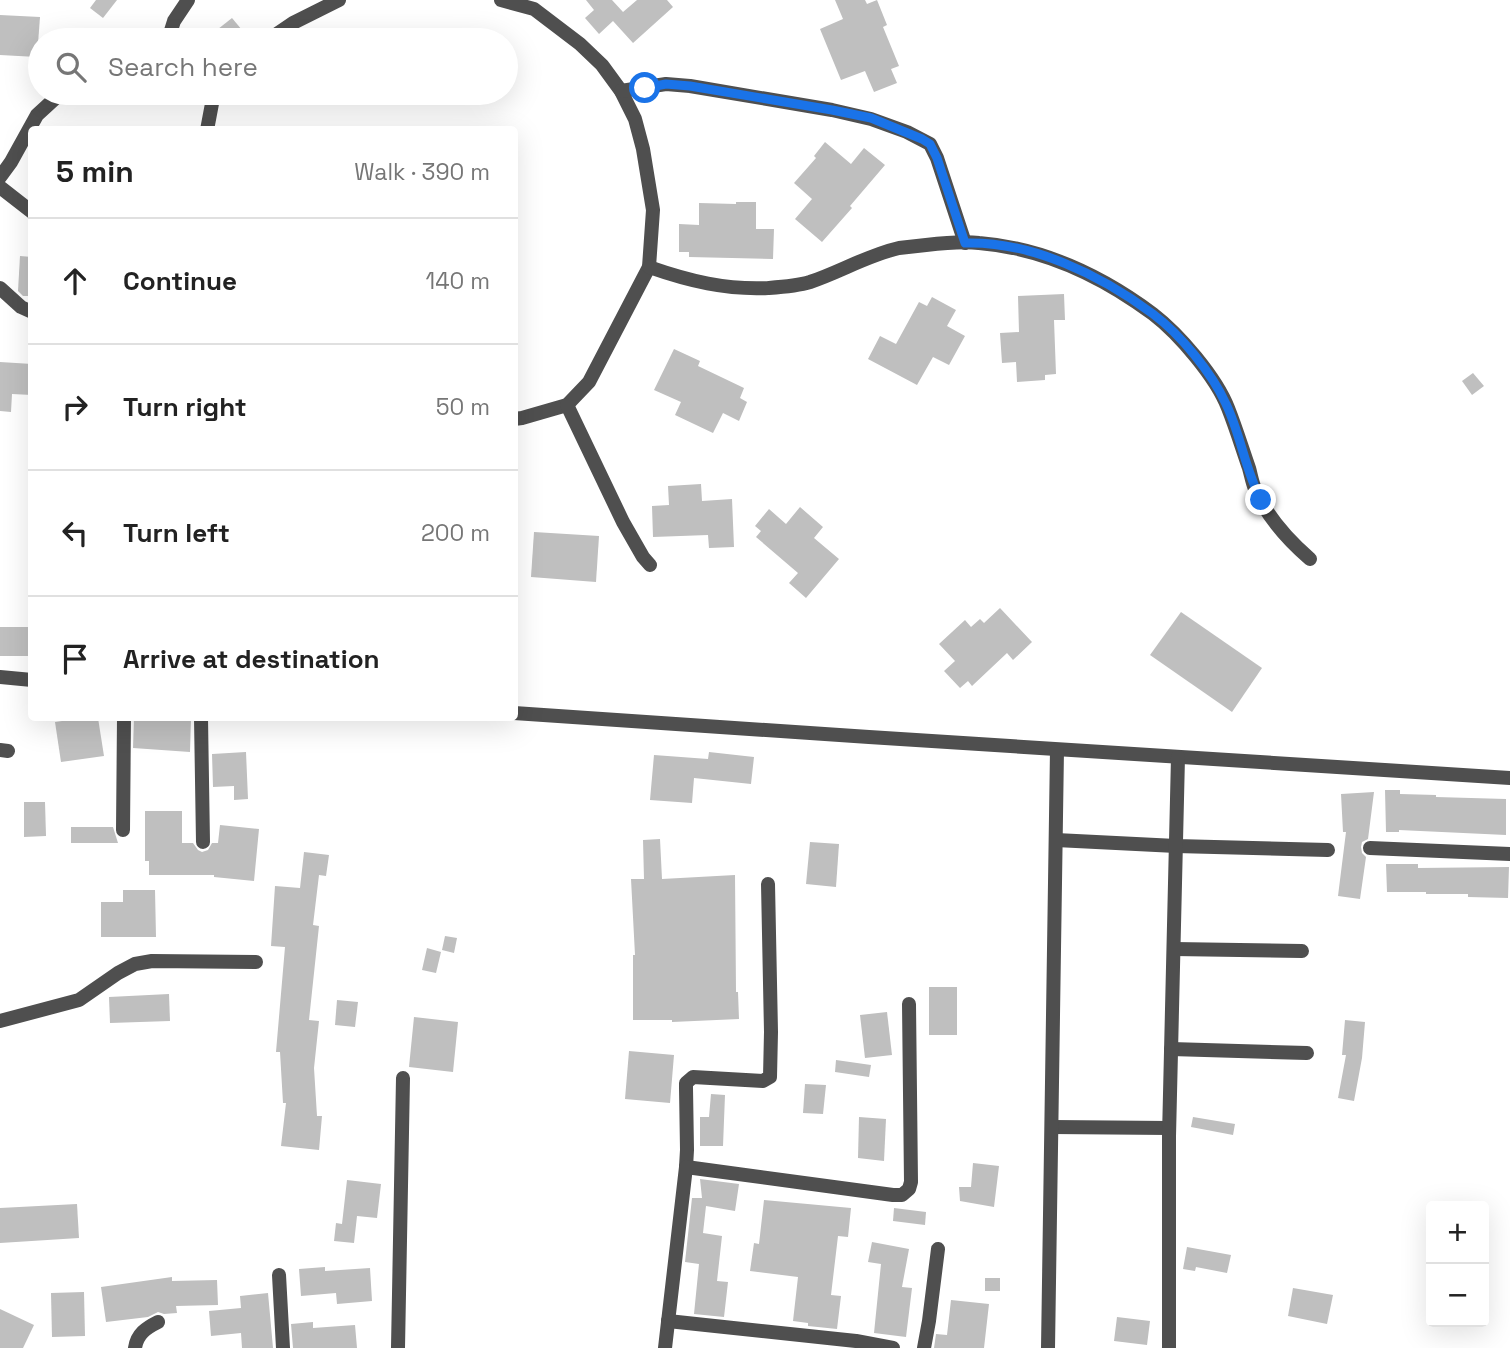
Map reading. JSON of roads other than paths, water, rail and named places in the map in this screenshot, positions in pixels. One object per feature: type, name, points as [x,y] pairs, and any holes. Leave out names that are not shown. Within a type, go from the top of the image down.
[{"type":"street","points":[[172,28],[188,0]]},
{"type":"street","points":[[286,28],[339,0]]},
{"type":"street","points":[[501,0],[535,5],[602,65],[621,90],[635,119],[653,210],[649,267],[589,382],[567,405],[518,418]]},
{"type":"street","points":[[621,90],[666,84],[690,86],[871,118],[906,132],[930,144],[965,243]]},
{"type":"street","points":[[31,126],[37,115],[48,105]]},
{"type":"street","points":[[208,126],[212,105]]},
{"type":"street","points":[[0,177],[28,131]]},
{"type":"street","points":[[0,187],[28,209]]},
{"type":"street","points":[[649,267],[683,279],[745,289],[807,283],[900,248],[977,242],[1054,258],[1107,284],[1153,314],[1174,332],[1208,372],[1227,405],[1253,486],[1261,500],[1285,536],[1310,559]]},
{"type":"street","points":[[0,288],[28,310]]},
{"type":"street","points":[[567,405],[623,522],[650,565]]},
{"type":"street","points":[[0,677],[28,680]]},
{"type":"street","points":[[518,713],[1510,778]]},
{"type":"street","points":[[123,830],[124,721]]},
{"type":"street","points":[[201,721],[203,842]]},
{"type":"street","points":[[1048,1348],[1057,750]]},
{"type":"street","points":[[1169,1348],[1169,1128],[1178,757]]},
{"type":"street","points":[[1056,840],[1328,850]]},
{"type":"street","points":[[1370,848],[1510,854]]},
{"type":"street","points":[[664,1348],[686,1167],[688,1079],[692,1077],[763,1081],[770,1077],[768,884]]},
{"type":"street","points":[[1174,949],[1302,951]]},
{"type":"street","points":[[0,1021],[79,1000],[135,964],[152,961],[256,962]]},
{"type":"street","points":[[686,1167],[902,1195],[909,1189],[911,1182],[909,1004]]},
{"type":"street","points":[[1171,1049],[1307,1053]]},
{"type":"street","points":[[398,1348],[403,1078]]},
{"type":"street","points":[[1052,1127],[1169,1128]]},
{"type":"street","points":[[923,1348],[938,1250]]},
{"type":"street","points":[[279,1275],[283,1348]]},
{"type":"street","points":[[668,1321],[856,1341],[893,1348]]},
{"type":"street","points":[[135,1348],[139,1336],[146,1328],[158,1322]]}]
